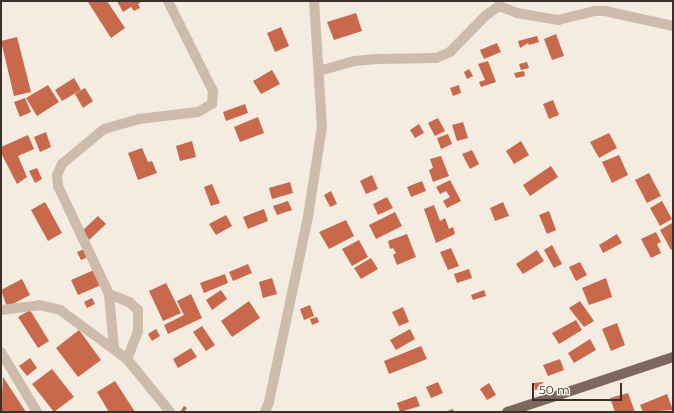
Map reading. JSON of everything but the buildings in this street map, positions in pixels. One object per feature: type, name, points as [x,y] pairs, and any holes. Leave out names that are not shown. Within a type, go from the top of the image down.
[{"type":"main road","points":[[507,412],[673,356]]},
{"type":"street","points":[[114,348],[109,294],[58,186],[57,175],[62,164],[104,129],[139,119],[198,112],[212,104],[213,91],[168,1]]},
{"type":"street","points":[[265,412],[269,402],[314,181],[322,127],[314,1]]},
{"type":"street","points":[[319,71],[354,61],[436,58],[450,52],[485,16],[499,6],[517,13],[558,20],[605,11],[673,26]]},
{"type":"street","points":[[109,294],[129,302],[138,310],[138,331],[127,359]]},
{"type":"street","points":[[1,310],[39,305],[60,310],[114,348],[127,359],[170,412]]},
{"type":"street","points":[[1,352],[37,412]]}]
